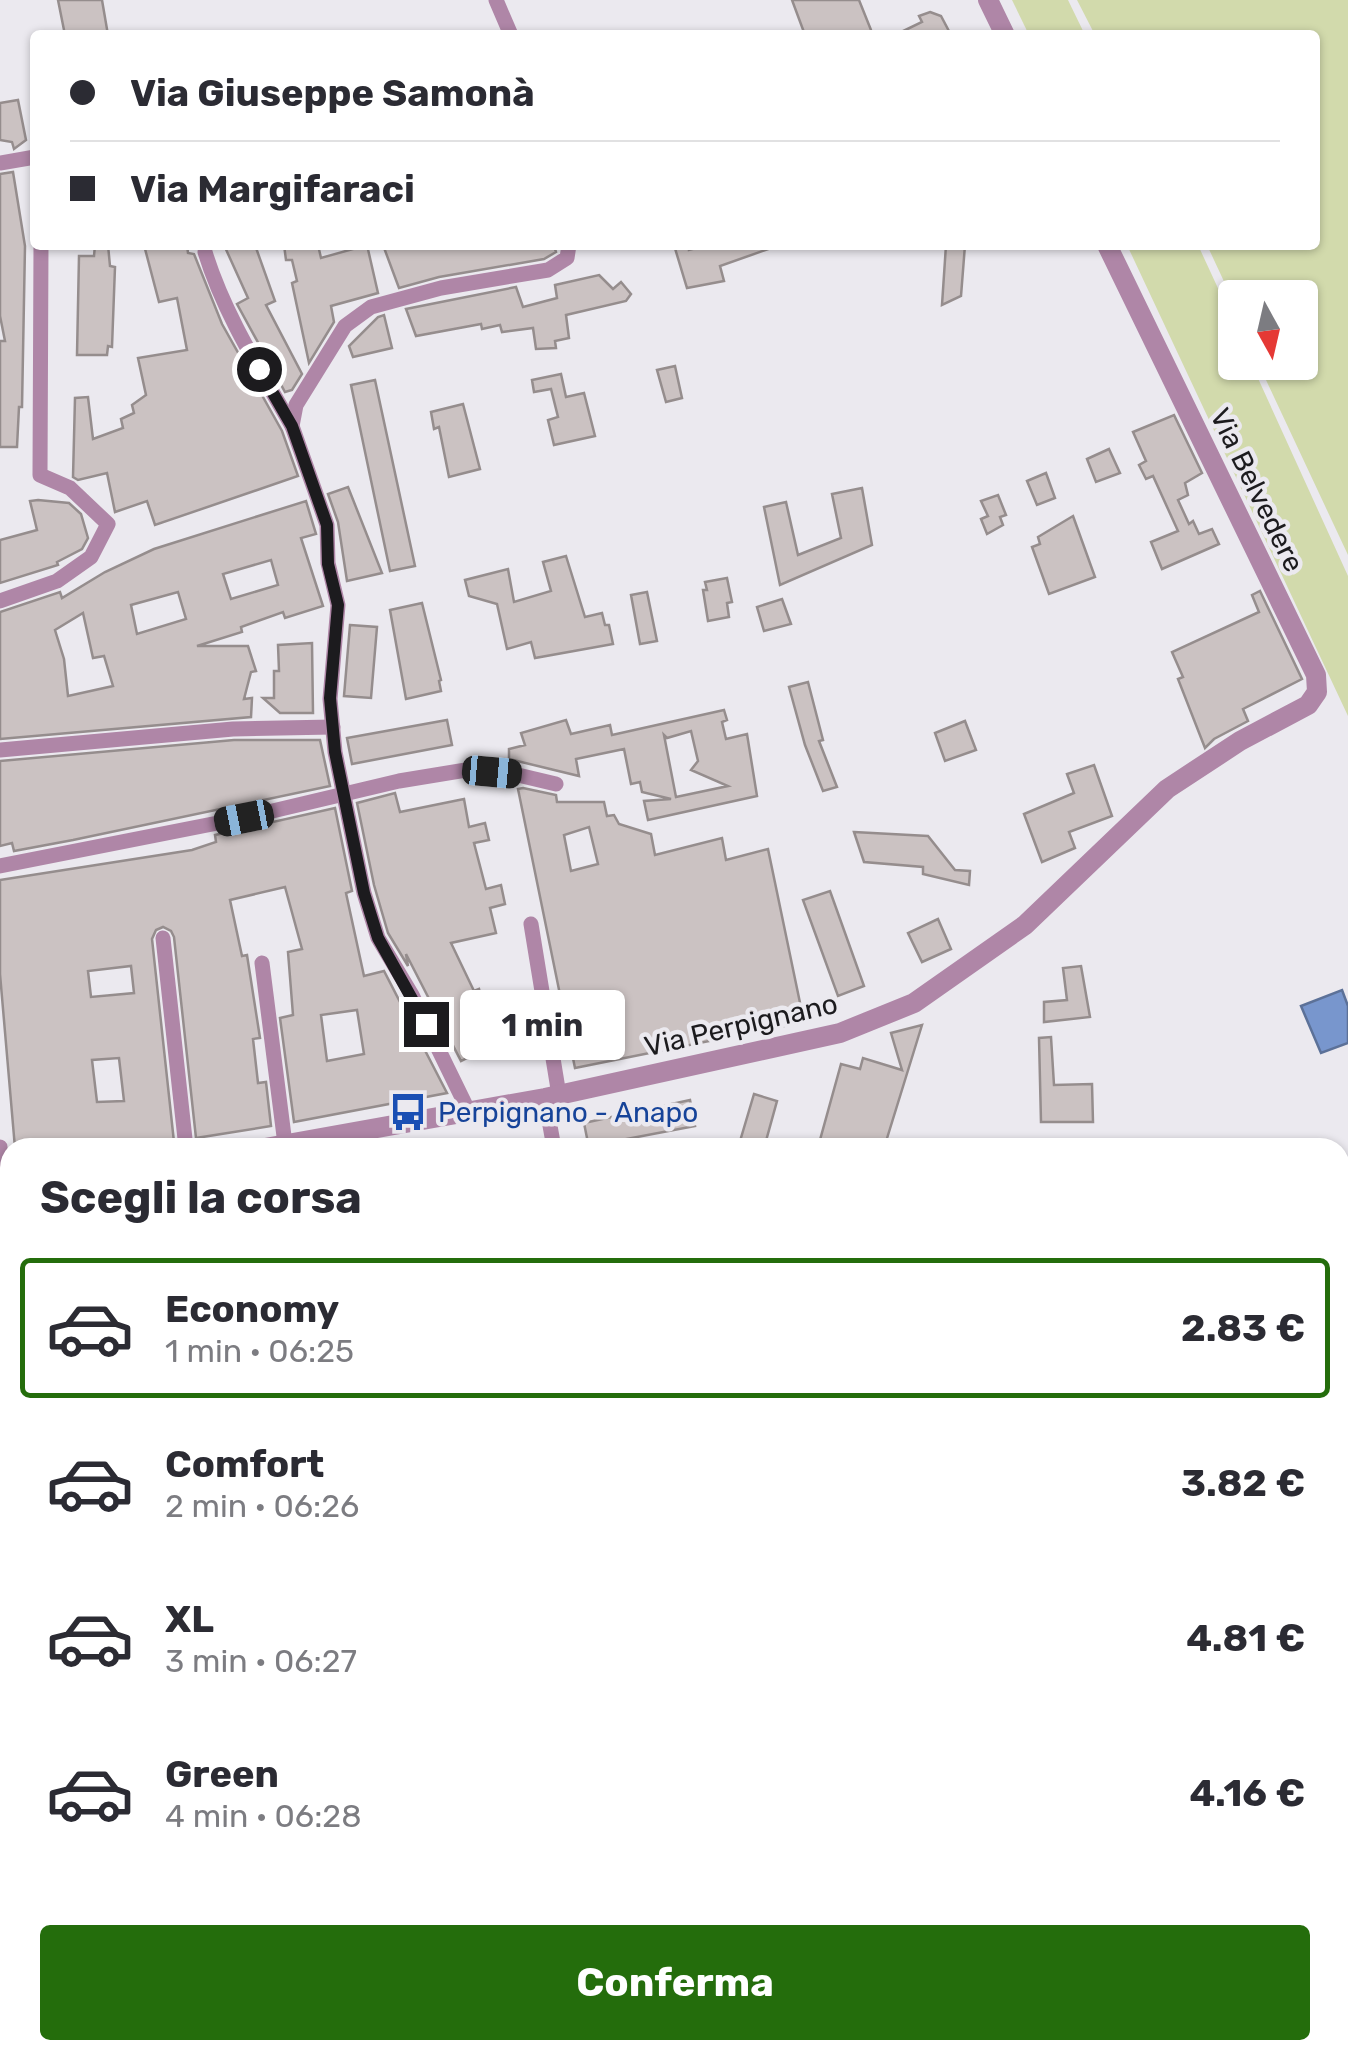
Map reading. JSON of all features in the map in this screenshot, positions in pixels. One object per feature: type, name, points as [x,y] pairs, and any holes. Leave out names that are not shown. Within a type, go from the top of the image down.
[{"type":"street","points":[[496,0],[509,30]]},
{"type":"street","points":[[988,0],[1003,30]]},
{"type":"street","points":[[0,163],[30,158]]},
{"type":"street","points":[[0,602],[57,582],[91,557],[108,524],[70,488],[40,475],[41,250]]},
{"type":"street","points":[[292,426],[296,405],[345,326],[371,306],[441,288],[548,270],[567,258],[568,250]]},
{"type":"street","name":"Via Belvedere","points":[[1110,250],[1316,675],[1318,692],[1308,705]]},
{"type":"street","points":[[205,252],[230,315],[292,426],[327,525],[328,564],[338,605],[330,698],[332,728],[364,893],[378,938],[412,995],[469,1112]]},
{"type":"street","name":"Via Perpignano","points":[[321,1138],[552,1097],[840,1033],[914,1002],[1025,925],[1167,789],[1240,740],[1308,705]]},
{"type":"street","points":[[0,750],[233,729],[332,728]]},
{"type":"street","points":[[0,866],[466,770],[518,774],[556,784]]},
{"type":"street","points":[[531,924],[554,1138]]},
{"type":"street","points":[[163,938],[185,1138]]},
{"type":"street","points":[[262,963],[274,1138]]},
{"type":"green space","points":[[1012,0],[1068,0],[1083,30],[1027,30]]},
{"type":"green space","points":[[1077,0],[1348,0],[1348,555],[1266,380],[1318,380],[1318,280],[1223,280],[1209,250],[1320,250],[1320,30],[1092,30]]},
{"type":"green space","points":[[1129,250],[1200,250],[1218,288],[1218,380],[1259,380],[1348,576],[1348,716]]},
{"type":"water","points":[[1342,990],[1348,1006],[1348,1043],[1321,1053],[1301,1006]]},
{"type":"building","points":[[58,0],[102,0],[107,30],[64,30]]},
{"type":"building","points":[[792,0],[859,0],[871,30],[803,30]]},
{"type":"building","points":[[930,12],[941,16],[948,30],[905,30],[922,22],[919,16]]},
{"type":"building","points":[[18,100],[26,140],[14,149],[12,142],[0,140],[0,103]]},
{"type":"building","points":[[13,172],[25,246],[22,407],[17,447],[0,447],[0,341],[5,341],[0,316],[0,174]]},
{"type":"building","points":[[95,250],[108,250],[110,266],[115,267],[112,347],[108,346],[107,355],[77,355],[79,256],[94,256]]},
{"type":"building","points":[[145,250],[188,250],[194,254],[222,324],[282,431],[298,476],[155,525],[147,501],[115,512],[107,473],[78,480],[73,477],[75,398],[88,397],[93,439],[123,428],[121,419],[134,413],[132,405],[146,395],[138,358],[187,350],[177,298],[159,302]]},
{"type":"building","points":[[226,250],[257,250],[275,301],[266,305],[302,374],[292,390],[285,392],[237,304],[248,298]]},
{"type":"building","points":[[285,250],[319,250],[321,258],[349,250],[368,250],[378,293],[331,306],[334,322],[309,363],[292,283],[297,281],[292,260],[286,260]]},
{"type":"building","points":[[385,250],[556,252],[544,259],[399,288]]},
{"type":"building","points":[[676,250],[765,250],[720,266],[724,281],[687,288]]},
{"type":"building","points":[[946,250],[965,250],[961,296],[942,305]]},
{"type":"building","points":[[599,275],[613,289],[621,282],[631,294],[626,301],[566,315],[569,338],[555,341],[556,348],[536,349],[533,328],[502,332],[500,325],[482,329],[481,324],[416,336],[406,309],[516,287],[523,307],[557,298],[555,285]]},
{"type":"building","points":[[384,315],[392,348],[353,357],[349,346]]},
{"type":"building","points":[[675,366],[682,398],[666,402],[657,370]]},
{"type":"building","points":[[561,374],[566,397],[584,393],[595,436],[554,445],[548,420],[558,417],[551,389],[534,392],[532,380]]},
{"type":"building","points":[[375,380],[415,566],[390,571],[351,385]]},
{"type":"building","points":[[463,404],[480,469],[449,477],[439,427],[434,429],[431,412]]},
{"type":"building","points":[[1174,415],[1202,473],[1185,483],[1188,495],[1178,500],[1189,524],[1193,521],[1199,534],[1212,529],[1219,544],[1162,569],[1151,542],[1178,531],[1153,476],[1146,479],[1139,465],[1146,461],[1133,432]]},
{"type":"building","points":[[1109,449],[1120,473],[1096,482],[1087,459]]},
{"type":"building","points":[[1046,473],[1055,498],[1037,505],[1027,481]]},
{"type":"building","points":[[348,487],[382,573],[347,581],[338,522],[328,494]]},
{"type":"building","points":[[862,488],[872,545],[780,585],[764,507],[786,502],[798,555],[841,538],[832,494]]},
{"type":"building","points":[[998,495],[1006,515],[1000,517],[1003,525],[987,534],[981,519],[988,516],[981,501]]},
{"type":"building","points":[[30,501],[69,503],[81,514],[88,538],[82,549],[57,562],[58,565],[0,583],[0,540],[37,530]]},
{"type":"building","points":[[306,501],[316,534],[301,538],[323,606],[285,618],[283,612],[241,627],[242,632],[197,646],[248,646],[256,671],[251,672],[244,699],[252,698],[251,717],[0,739],[0,612],[60,592],[62,598],[154,549]],"holes":[[[271,560],[278,585],[231,599],[223,574]],[[178,592],[186,619],[137,634],[131,605]],[[83,613],[93,658],[104,656],[113,686],[68,696],[64,659],[55,630]]]},
{"type":"building","points":[[1073,516],[1095,577],[1049,594],[1032,547],[1040,544],[1038,537]]},
{"type":"building","points":[[566,556],[585,617],[602,613],[613,644],[535,658],[531,642],[507,649],[497,604],[469,596],[465,580],[508,569],[514,602],[551,591],[543,562]]},
{"type":"building","points":[[727,578],[732,602],[727,603],[729,617],[708,621],[705,582]]},
{"type":"building","points":[[1260,591],[1302,679],[1243,709],[1248,721],[1205,748],[1178,679],[1183,677],[1172,652],[1259,612],[1252,595]]},
{"type":"building","points":[[647,592],[657,641],[640,644],[631,595]]},
{"type":"building","points":[[782,599],[791,624],[764,631],[757,607]]},
{"type":"building","points":[[422,603],[441,691],[406,699],[390,610]]},
{"type":"building","points":[[350,625],[377,627],[371,698],[344,696]]},
{"type":"building","points":[[312,643],[313,713],[280,713],[263,698],[274,698],[278,645]]},
{"type":"building","points":[[808,682],[823,740],[819,741],[837,787],[823,791],[789,687]]},
{"type":"building","points":[[724,710],[726,739],[747,734],[757,796],[648,820],[644,801],[671,799],[642,792],[640,782],[631,784],[624,749],[576,759],[579,776],[509,759],[509,749],[525,745],[521,733],[566,720],[571,734],[610,725],[612,735]],"holes":[[[691,731],[698,761],[691,770],[728,786],[676,797],[664,735],[667,738]]]},
{"type":"building","points":[[447,720],[452,745],[352,764],[347,738]]},
{"type":"building","points":[[965,721],[976,750],[945,761],[935,733]]},
{"type":"building","points":[[234,740],[320,740],[330,786],[14,851],[12,843],[0,846],[0,761]]},
{"type":"building","points":[[1094,765],[1112,816],[1069,832],[1075,848],[1042,862],[1024,814],[1074,793],[1067,774]]},
{"type":"building","points":[[518,789],[556,795],[557,802],[604,802],[607,816],[614,815],[619,824],[651,834],[655,855],[722,838],[726,860],[768,849],[804,1022],[575,1068]],"holes":[[[589,827],[598,864],[571,871],[564,835]]]},
{"type":"building","points":[[395,793],[400,812],[464,799],[469,827],[485,823],[489,840],[474,843],[486,889],[501,885],[505,904],[490,908],[496,933],[451,943],[474,991],[479,989],[487,1020],[482,1023],[491,1046],[461,1061],[406,954],[408,966],[388,933],[374,885],[357,803]]},
{"type":"building","points":[[335,808],[352,891],[346,893],[364,976],[384,971],[447,1093],[294,1122],[280,1018],[293,1015],[288,952],[302,949],[285,887],[230,900],[242,956],[247,955],[260,1038],[253,1039],[258,1083],[266,1082],[271,1126],[196,1138],[174,937],[163,927],[156,930],[152,939],[174,1138],[14,1138],[0,974],[0,880],[192,850],[216,842],[215,835]],"holes":[[[131,966],[134,993],[91,997],[88,971]],[[357,1010],[364,1054],[327,1061],[321,1015]],[[119,1058],[124,1101],[97,1102],[92,1060]]]},
{"type":"building","points":[[854,832],[928,836],[955,870],[970,871],[969,885],[923,874],[923,867],[864,862]]},
{"type":"building","points":[[830,891],[864,986],[838,996],[803,900]]},
{"type":"building","points":[[938,919],[951,949],[922,962],[908,933]]},
{"type":"building","points":[[1081,966],[1090,1017],[1044,1022],[1044,1002],[1067,1000],[1063,968]]},
{"type":"building","points":[[922,1025],[887,1138],[821,1138],[841,1064],[860,1069],[863,1058],[902,1070],[891,1033]]},
{"type":"building","points":[[1051,1037],[1054,1085],[1092,1084],[1093,1122],[1041,1122],[1039,1038]]},
{"type":"building","points":[[754,1094],[777,1101],[767,1138],[741,1138]]},
{"type":"building","points":[[690,1100],[695,1126],[632,1138],[587,1138],[584,1123]]},
{"type":"place","name":"Perpignano - Anapo","points":[[408,1112]]},
{"type":"route","points":[[259,369],[292,426],[327,525],[328,564],[338,605],[330,698],[335,752],[364,893],[378,938],[426,1024]]}]
